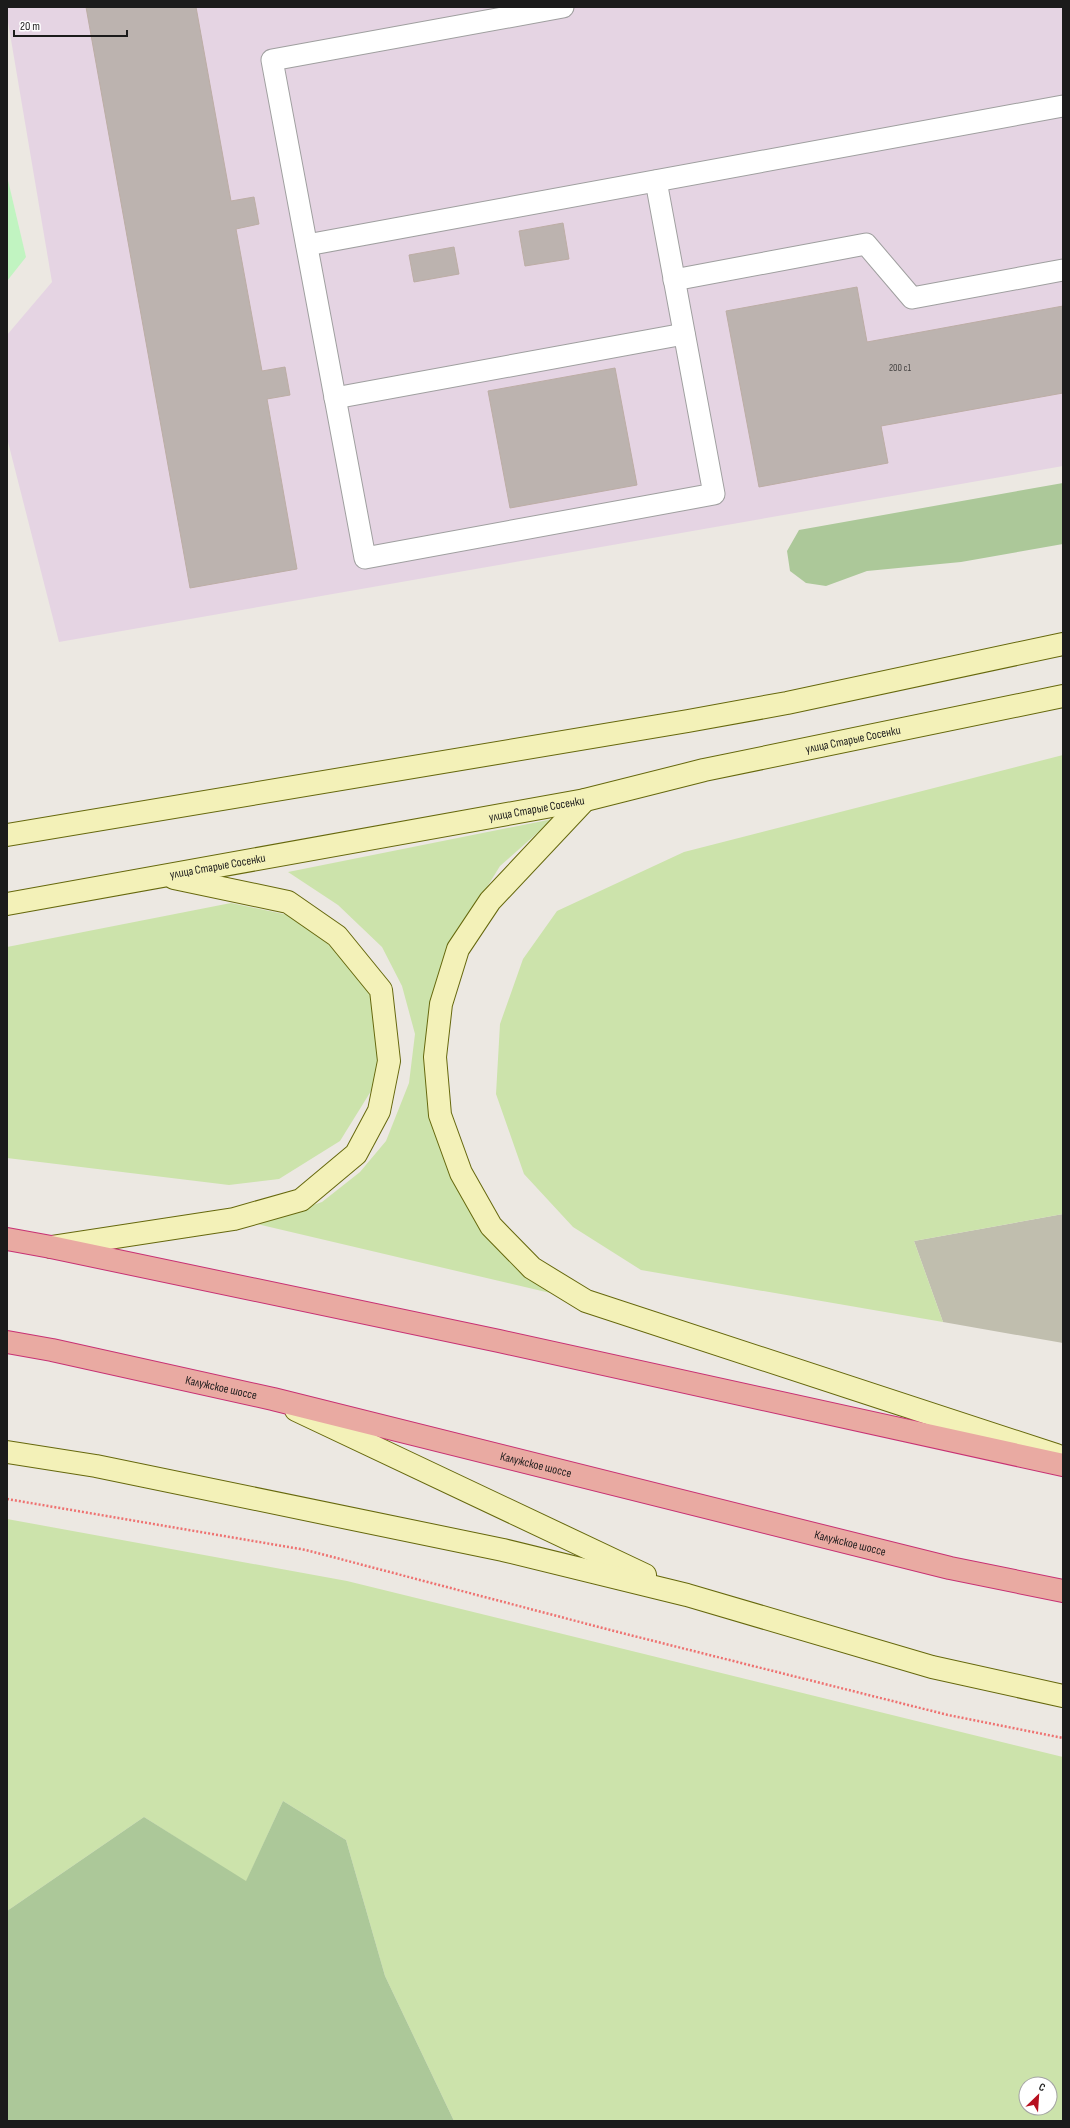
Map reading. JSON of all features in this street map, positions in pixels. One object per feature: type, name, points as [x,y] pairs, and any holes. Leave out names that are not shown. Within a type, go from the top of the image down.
[{"type":"highway","points":[[7,1239],[491,1340],[1063,1465]]},
{"type":"highway","name":"Калужское шоссе","points":[[7,1342],[52,1350],[273,1399],[950,1568],[1063,1591]]},
{"type":"main road","points":[[7,835],[688,722],[1063,644]]},
{"type":"main road","name":"улица Старые Сосенки","points":[[7,904],[585,800],[704,770],[1063,696]]},
{"type":"main road","points":[[585,800],[490,901],[458,949],[441,1004],[435,1057],[440,1115],[461,1173],[490,1226],[532,1268],[586,1301],[1063,1458]]},
{"type":"main road","points":[[51,1247],[234,1219],[301,1200],[356,1154],[379,1111],[389,1061],[381,990],[337,936],[288,902],[163,875]]},
{"type":"main road","points":[[273,1399],[687,1595]]},
{"type":"main road","points":[[7,1452],[96,1466],[504,1550],[687,1595],[932,1667],[1063,1696]]},
{"type":"lane","points":[[563,7],[272,60],[365,558],[714,494],[656,181]]},
{"type":"lane","points":[[306,245],[1063,106]]},
{"type":"lane","points":[[674,280],[866,244],[912,298],[1063,270]]},
{"type":"lane","points":[[335,398],[684,334]]},
{"type":"path","points":[[7,1499],[306,1550],[614,1631],[948,1715],[1063,1738]]},
{"type":"shaded area","points":[[7,7],[1063,7],[1063,466],[59,642],[7,438],[7,335],[52,282],[7,16]]},
{"type":"shaded area","points":[[1063,1214],[1063,1343],[943,1322],[914,1241]]},
{"type":"green space","points":[[7,176],[26,257],[7,281]]},
{"type":"green space","points":[[1063,483],[1063,544],[961,562],[867,571],[826,586],[806,583],[790,571],[787,551],[799,530]]},
{"type":"green space","points":[[1063,755],[1063,1214],[914,1241],[943,1322],[641,1270],[573,1227],[524,1174],[496,1094],[500,1024],[523,959],[557,911],[684,852]]},
{"type":"green space","points":[[553,819],[500,866],[458,934],[425,1071],[440,1150],[472,1209],[563,1296],[257,1224],[322,1202],[360,1172],[386,1141],[409,1083],[415,1034],[402,986],[382,947],[338,905],[288,872]]},
{"type":"green space","points":[[231,903],[288,915],[328,944],[367,985],[380,1033],[376,1083],[340,1141],[279,1179],[229,1185],[7,1158],[7,947]]},
{"type":"green space","points":[[7,1519],[347,1581],[1063,1757],[1063,2121],[454,2121],[385,1976],[346,1840],[283,1801],[246,1882],[144,1817],[7,1911]]},
{"type":"green space","points":[[283,1801],[346,1840],[385,1976],[454,2121],[7,2121],[7,1911],[144,1817],[246,1881]]},
{"type":"building","points":[[86,7],[196,7],[231,201],[254,197],[259,224],[236,229],[262,371],[285,367],[290,395],[267,399],[297,569],[190,588]]},
{"type":"building","points":[[563,223],[569,259],[525,266],[519,231]]},
{"type":"building","points":[[454,247],[459,274],[414,282],[409,255]]},
{"type":"building","points":[[857,287],[867,342],[1063,306],[1063,393],[881,426],[888,463],[759,487],[726,311]]},
{"type":"building","points":[[615,368],[637,485],[510,508],[488,391]]}]
